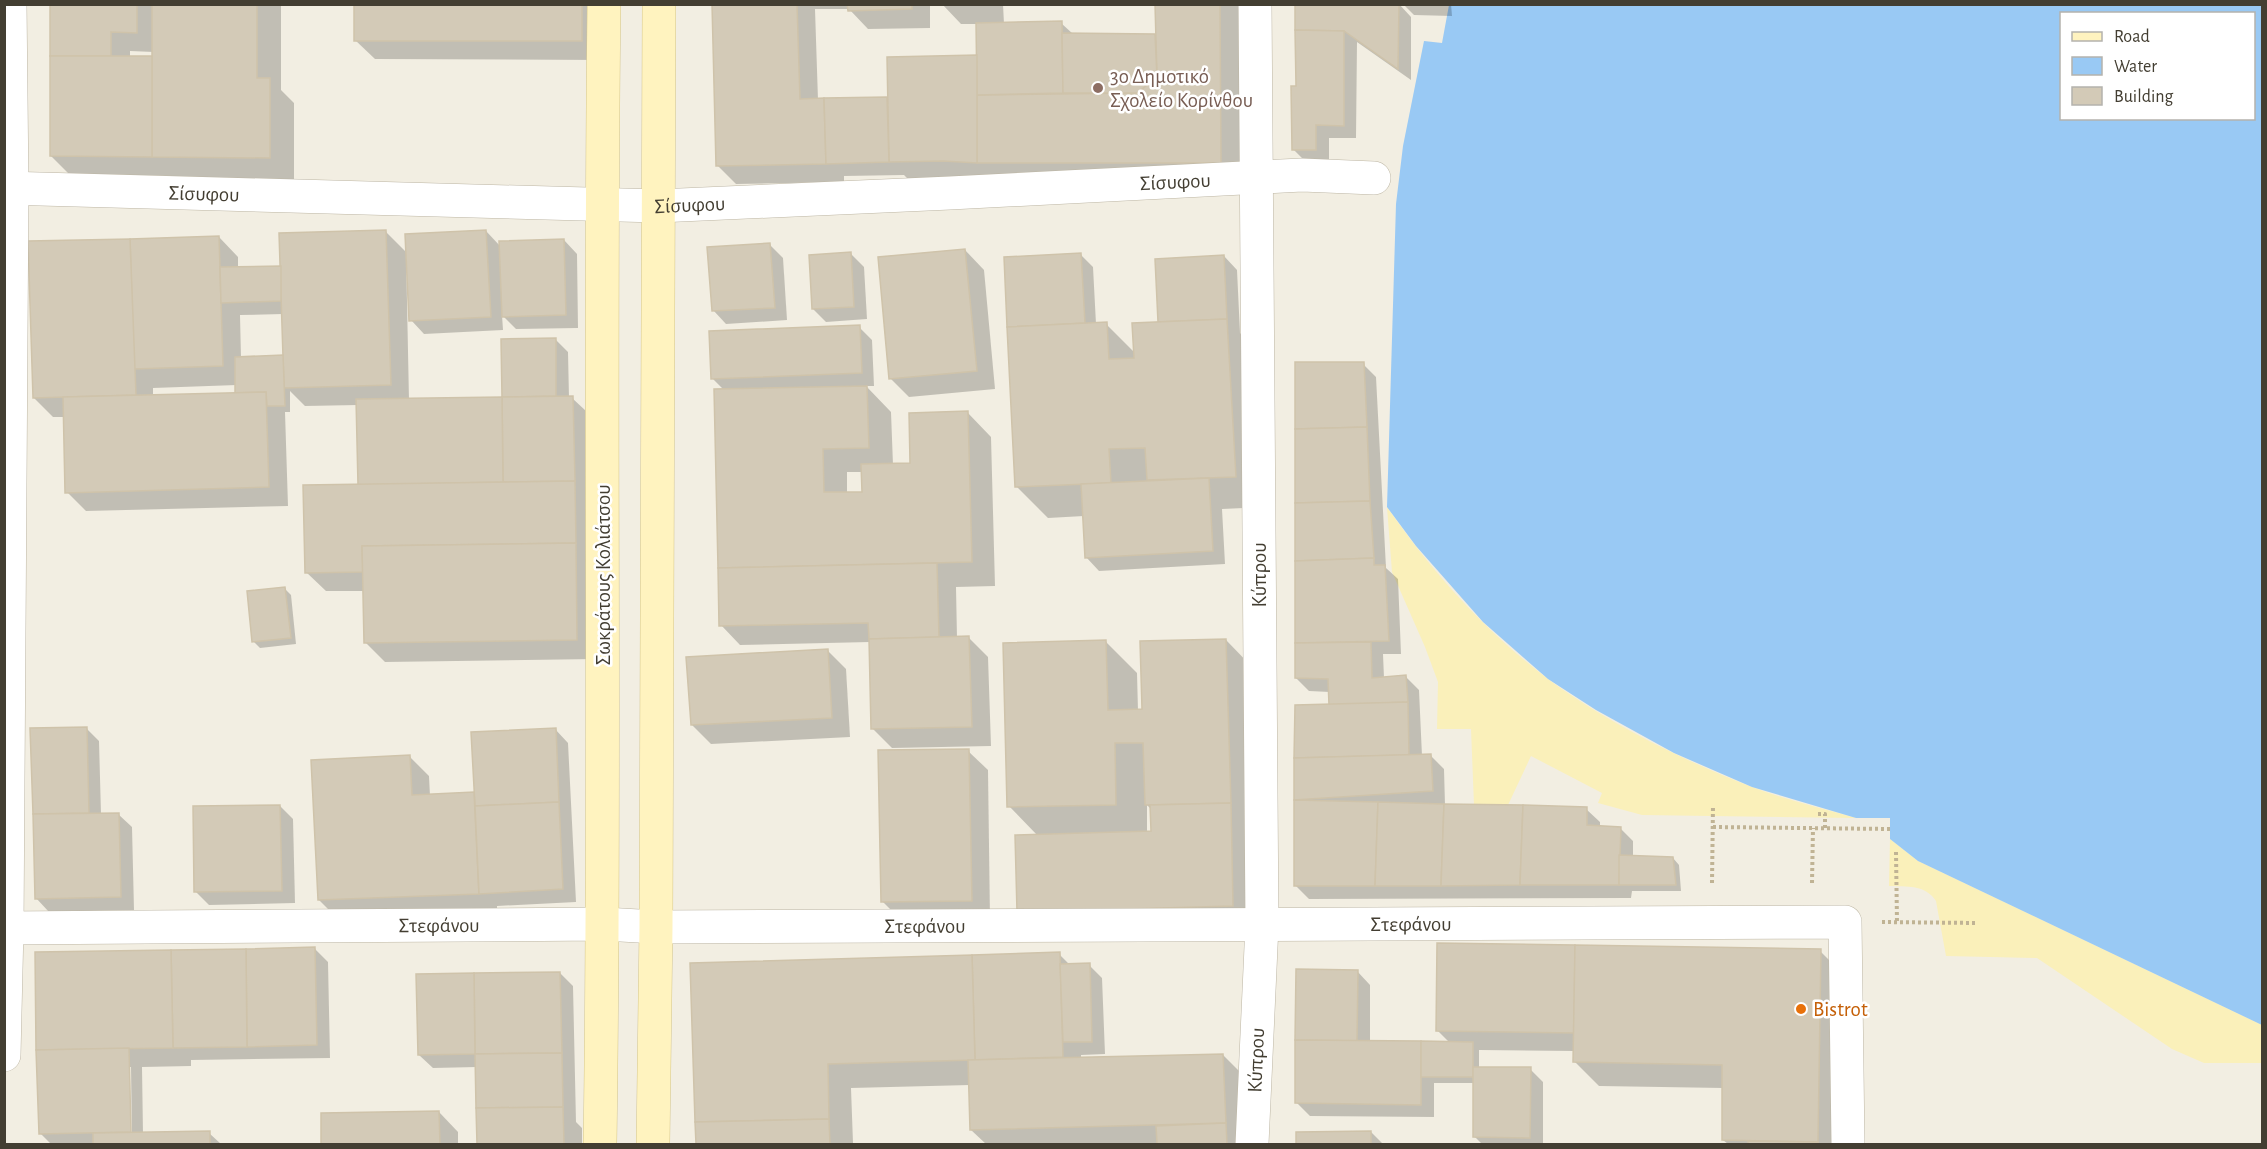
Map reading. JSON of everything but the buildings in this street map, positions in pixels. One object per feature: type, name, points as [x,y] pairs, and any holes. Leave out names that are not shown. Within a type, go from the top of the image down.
[{"type":"street","points":[[4,1055],[10,4]]},
{"type":"street","name":"Σωκράτους Κολιάτσου","points":[[600,1144],[604,924],[601,206],[604,4]]},
{"type":"street","points":[[653,1144],[656,927],[658,4]]},
{"type":"street","name":"Κύπρου","points":[[1252,1144],[1262,926],[1255,4]]},
{"type":"street","name":"Σίσυφου","points":[[8,188],[658,206],[1302,175],[1374,178]]},
{"type":"street","points":[[1845,922],[1848,1144]]},
{"type":"street","name":"Στεφάνου","points":[[6,928],[604,924],[656,927],[1262,926],[1845,922]]},
{"type":"path","points":[[1712,844],[1713,806]]},
{"type":"path","points":[[1818,814],[1825,814],[1825,828]]},
{"type":"path","points":[[1713,827],[1890,829]]},
{"type":"path","points":[[1813,828],[1813,846]]},
{"type":"path","points":[[1896,852],[1897,922]]},
{"type":"path","points":[[1845,922],[1975,924]]},
{"type":"sand","points":[[1387,507],[1422,555],[1461,600],[1525,661],[1571,695],[1646,739],[1726,777],[1778,796],[1856,818],[1642,815],[1598,803],[1602,793],[1531,756],[1508,805],[1474,805],[1471,729],[1437,729],[1438,682],[1392,572]]},
{"type":"sand","points":[[1890,839],[1918,861],[2262,1025],[2262,1063],[2204,1063],[2172,1049],[2037,958],[1946,956],[1936,901],[1932,896],[1921,889],[1889,886]]},
{"type":"water","points":[[1449,5],[2262,5],[2262,1025],[1918,861],[1890,839],[1890,818],[1856,818],[1752,787],[1674,753],[1596,710],[1548,679],[1483,622],[1416,546],[1387,507],[1396,204],[1403,146],[1424,41],[1442,43]]},
{"type":"place","name":"3ο Δημοτικό Σχολείο Κορίνθου","points":[[1098,88]]},
{"type":"place","name":"Bistrot","points":[[1801,1009]]}]
